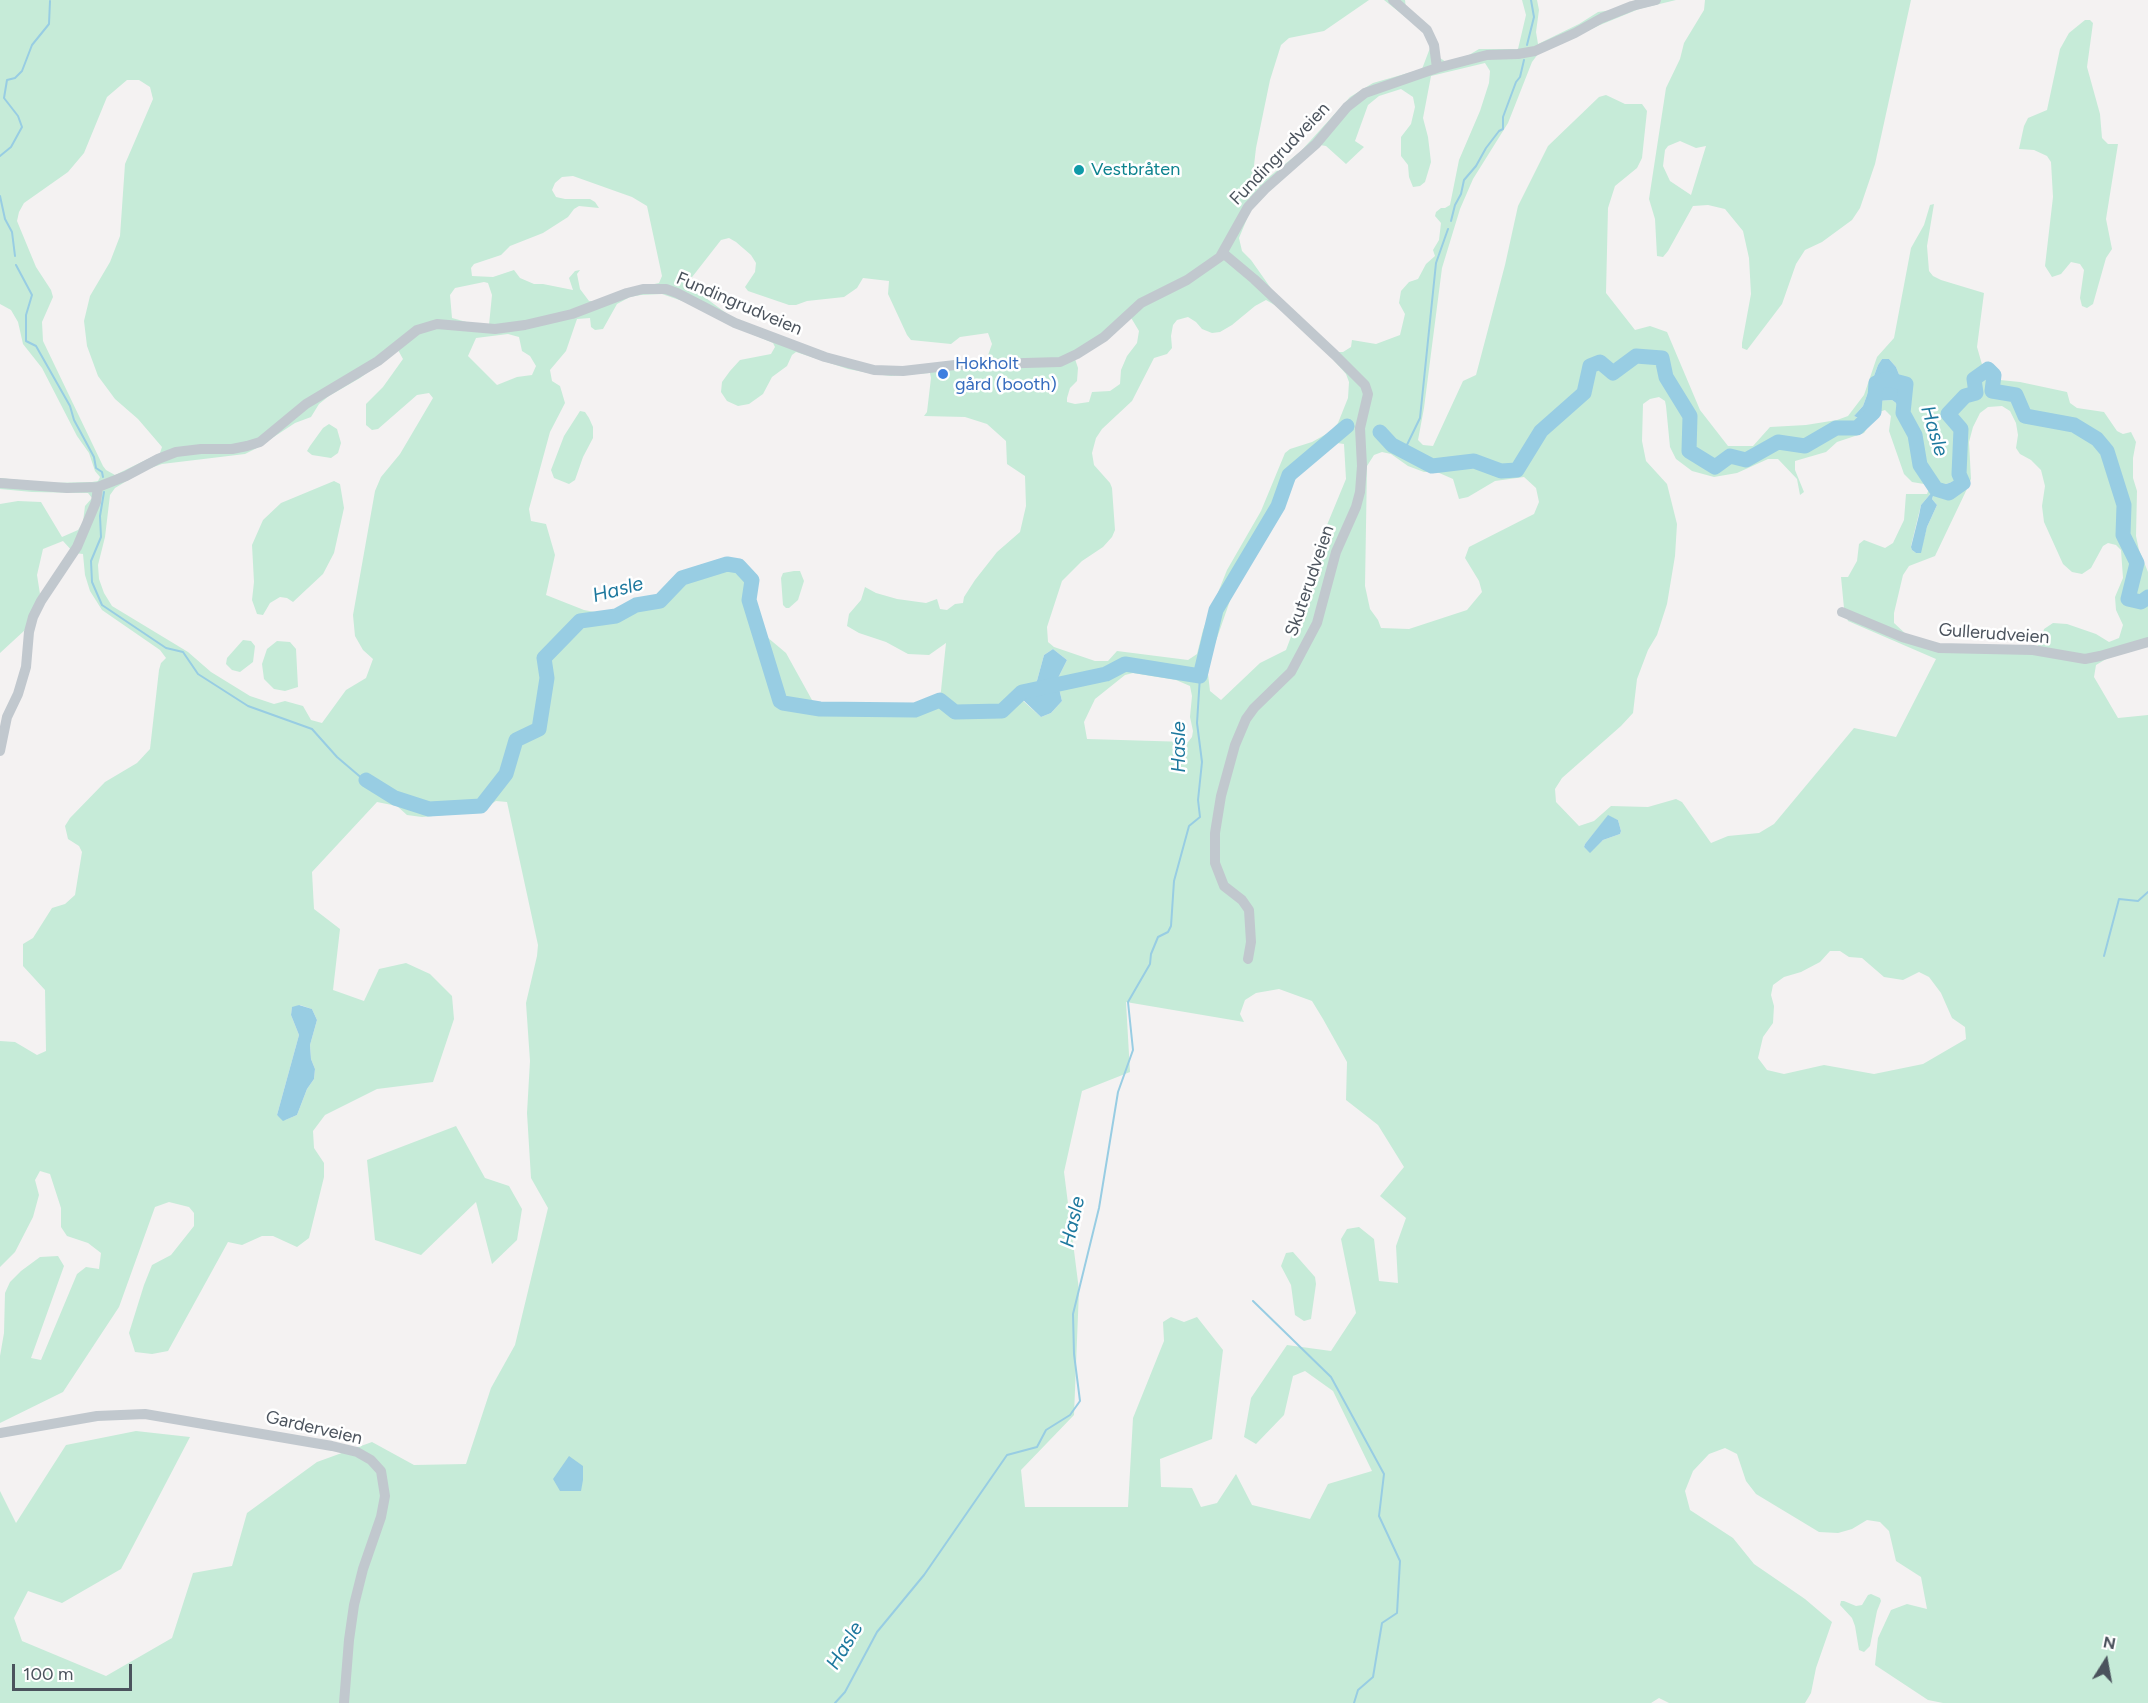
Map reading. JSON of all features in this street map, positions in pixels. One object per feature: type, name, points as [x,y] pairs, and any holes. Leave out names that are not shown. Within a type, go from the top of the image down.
[{"type":"street","points":[[1393,0],[1427,30],[1434,45],[1437,68]]},
{"type":"street","name":"Fundingrudveien","points":[[0,483],[67,488],[98,487],[176,452],[232,449],[260,442],[306,404],[378,360],[408,335],[429,325],[495,329],[518,327],[572,314],[627,293],[656,289],[677,293],[735,323],[794,346],[874,370],[1060,362],[1104,337],[1141,303],[1187,280],[1220,257],[1248,207],[1316,144],[1355,99],[1373,89],[1437,68],[1487,55],[1535,51],[1602,18],[1632,6],[1656,0]]},
{"type":"street","name":"Skuterudveien","points":[[1223,253],[1254,279],[1365,385],[1368,398],[1360,426],[1362,466],[1360,492],[1356,507],[1336,552],[1317,623],[1291,672],[1254,708],[1246,719],[1235,745],[1221,796],[1215,833],[1215,862],[1224,886],[1242,900],[1248,910],[1252,934],[1248,959]]},
{"type":"street","points":[[0,751],[7,717],[26,667],[28,632],[33,617],[77,547],[96,502],[98,487]]},
{"type":"street","name":"Gullerudveien","points":[[1842,612],[1902,637],[1939,648],[2033,650],[2085,658],[2148,642]]},
{"type":"street","name":"Garderveien","points":[[0,1433],[98,1416],[145,1414],[343,1448],[371,1460],[381,1471],[385,1496],[381,1517],[363,1569],[354,1605],[344,1703]]},
{"type":"green space","points":[[0,0],[1369,0],[1324,31],[1289,38],[1281,45],[1270,80],[1256,148],[1253,174],[1262,178],[1269,177],[1301,151],[1350,97],[1373,83],[1422,69],[1430,48],[1428,39],[1423,31],[1384,0],[1405,0],[1406,8],[1433,33],[1440,58],[1446,62],[1469,55],[1479,49],[1518,49],[1526,15],[1522,0],[1537,0],[1538,44],[1598,12],[1612,10],[1636,0],[1676,0],[1639,9],[1600,25],[1538,54],[1532,62],[1508,123],[1473,179],[1460,209],[1442,268],[1418,440],[1423,445],[1433,446],[1463,381],[1476,375],[1518,206],[1548,146],[1599,97],[1606,95],[1625,104],[1642,104],[1647,111],[1642,158],[1637,168],[1615,186],[1608,208],[1606,293],[1635,330],[1650,326],[1667,332],[1700,410],[1728,446],[1753,446],[1770,427],[1806,425],[1848,416],[1864,395],[1877,357],[1894,338],[1911,248],[1924,225],[1930,205],[1934,204],[1927,246],[1929,271],[1941,280],[1984,293],[1977,347],[1983,368],[1988,375],[2000,380],[2067,392],[2070,403],[2077,408],[2104,412],[2117,431],[2123,434],[2131,432],[2136,442],[2133,478],[2137,491],[2136,536],[2148,572],[2148,638],[2135,642],[2096,665],[2094,677],[2118,718],[2148,715],[2148,1703],[1943,1703],[1928,1700],[1875,1665],[1878,1638],[1891,1610],[1907,1604],[1927,1609],[1921,1577],[1896,1561],[1889,1531],[1880,1522],[1867,1520],[1852,1529],[1838,1533],[1819,1532],[1756,1494],[1746,1481],[1737,1454],[1725,1448],[1709,1454],[1693,1471],[1685,1491],[1690,1510],[1733,1538],[1754,1564],[1805,1599],[1832,1622],[1816,1668],[1811,1693],[1805,1703],[1669,1703],[1659,1698],[1651,1703],[0,1703],[0,1491],[16,1523],[66,1445],[136,1431],[190,1437],[121,1569],[62,1603],[28,1591],[14,1618],[22,1641],[106,1676],[172,1638],[193,1573],[232,1566],[247,1513],[317,1462],[372,1442],[414,1465],[466,1464],[491,1388],[515,1345],[548,1208],[531,1178],[527,1113],[530,1061],[526,1003],[538,945],[507,802],[496,801],[478,812],[422,817],[407,815],[397,806],[377,802],[312,872],[314,909],[340,929],[333,990],[364,1001],[379,969],[406,963],[430,974],[452,996],[454,1019],[433,1082],[377,1089],[325,1115],[313,1131],[314,1148],[324,1163],[324,1177],[309,1238],[297,1247],[273,1236],[262,1236],[242,1245],[228,1242],[168,1351],[152,1354],[135,1352],[129,1333],[144,1285],[152,1265],[171,1255],[194,1226],[194,1213],[189,1207],[169,1202],[155,1207],[119,1307],[63,1392],[0,1423],[0,1356],[4,1333],[5,1293],[10,1282],[40,1257],[58,1256],[64,1266],[31,1358],[41,1360],[77,1274],[86,1267],[99,1269],[101,1253],[88,1243],[67,1236],[61,1227],[61,1208],[50,1174],[40,1171],[35,1180],[39,1195],[33,1217],[15,1252],[0,1267],[0,1041],[15,1042],[37,1055],[46,1051],[45,990],[23,966],[23,944],[33,938],[52,908],[65,904],[75,895],[82,852],[79,846],[68,839],[65,826],[70,818],[105,782],[137,763],[150,749],[159,670],[166,658],[160,650],[102,610],[90,591],[85,575],[83,554],[74,553],[63,541],[43,549],[37,575],[40,594],[25,630],[0,653],[0,504],[18,501],[41,502],[62,537],[78,530],[83,522],[85,506],[92,498],[88,493],[0,489],[0,478],[49,483],[92,482],[98,481],[100,477],[42,368],[23,344],[18,322],[11,310],[0,304]],"holes":[[[1485,63],[1490,71],[1489,83],[1459,160],[1450,205],[1436,212],[1435,216],[1441,223],[1439,240],[1433,250],[1435,256],[1426,264],[1418,279],[1409,282],[1401,291],[1399,303],[1405,314],[1400,335],[1376,344],[1352,340],[1351,347],[1343,352],[1336,352],[1275,294],[1242,251],[1239,238],[1251,209],[1276,183],[1320,145],[1326,146],[1346,164],[1364,147],[1355,141],[1368,105],[1379,96],[1401,89],[1413,97],[1415,107],[1411,124],[1401,137],[1401,156],[1408,165],[1413,187],[1425,182],[1431,162],[1423,118],[1431,76]],[[127,80],[139,80],[150,87],[153,99],[125,164],[120,236],[110,262],[90,296],[84,321],[87,346],[98,376],[115,399],[138,419],[162,447],[160,453],[115,475],[103,466],[43,341],[42,322],[53,297],[36,267],[17,221],[24,203],[68,172],[84,153],[107,97]],[[573,176],[632,197],[647,206],[662,276],[659,283],[589,301],[580,289],[577,274],[580,270],[575,271],[569,278],[573,290],[534,284],[520,278],[514,270],[493,277],[472,276],[471,268],[474,264],[501,255],[510,246],[543,233],[568,217],[579,206],[599,208],[590,199],[556,197],[552,190],[555,183],[562,177]],[[729,238],[751,255],[756,263],[755,272],[745,287],[748,291],[789,305],[796,305],[807,301],[844,297],[857,288],[863,278],[889,281],[888,294],[911,340],[951,344],[960,337],[988,333],[992,344],[987,358],[898,368],[877,367],[846,360],[734,319],[691,287],[689,281],[721,240]],[[488,283],[492,295],[489,325],[481,326],[452,318],[450,295],[455,288]],[[662,294],[691,304],[735,327],[773,343],[775,347],[771,354],[740,360],[722,382],[721,392],[727,401],[738,406],[749,404],[763,394],[772,377],[787,366],[796,352],[848,369],[874,374],[891,376],[930,373],[927,412],[924,416],[965,417],[987,424],[1006,441],[1007,464],[1025,476],[1026,506],[1020,532],[997,552],[975,580],[964,597],[963,603],[955,604],[947,610],[940,609],[937,599],[926,603],[897,599],[865,587],[861,600],[849,614],[847,626],[908,654],[929,655],[946,643],[940,700],[915,710],[820,709],[812,700],[786,653],[767,637],[749,601],[752,580],[739,566],[727,564],[682,578],[660,601],[636,605],[616,616],[584,610],[546,595],[555,555],[546,524],[531,521],[529,509],[550,432],[565,403],[560,386],[552,381],[550,370],[566,351],[577,319],[590,318],[591,327],[595,330],[603,329],[617,304],[630,297]],[[1266,300],[1278,307],[1346,374],[1349,382],[1348,398],[1338,423],[1330,432],[1285,453],[1261,511],[1227,570],[1203,630],[1197,654],[1188,660],[1117,651],[1108,661],[1095,661],[1054,647],[1048,642],[1047,627],[1062,581],[1082,561],[1103,547],[1115,530],[1112,488],[1094,465],[1092,453],[1096,438],[1102,429],[1132,401],[1154,358],[1167,354],[1172,348],[1171,336],[1173,325],[1177,320],[1188,317],[1202,329],[1212,333],[1220,332],[1232,325]],[[1130,316],[1139,331],[1137,343],[1127,356],[1121,370],[1120,384],[1110,391],[1092,392],[1089,402],[1075,404],[1067,402],[1070,388],[1077,381],[1078,368],[1075,359],[1093,348]],[[508,334],[519,337],[522,351],[530,356],[536,366],[532,375],[517,377],[497,385],[468,356],[476,338]],[[398,350],[403,359],[383,387],[366,404],[366,425],[372,430],[378,429],[417,395],[429,393],[433,398],[400,454],[381,477],[375,491],[353,615],[355,636],[363,650],[373,659],[366,678],[346,690],[322,723],[311,720],[303,706],[285,701],[274,704],[250,696],[211,672],[188,652],[112,606],[99,579],[98,565],[105,537],[110,495],[115,488],[145,470],[162,464],[245,454],[295,423],[311,417],[319,404]],[[1882,359],[1889,359],[1896,367],[1906,392],[1905,411],[1899,411],[1892,400],[1877,401],[1870,407],[1863,420],[1854,416],[1863,406],[1878,365]],[[1659,397],[1665,401],[1670,447],[1676,459],[1692,471],[1714,477],[1737,473],[1768,459],[1778,459],[1797,479],[1800,495],[1804,492],[1795,470],[1795,461],[1826,452],[1837,442],[1864,433],[1879,412],[1885,410],[1891,416],[1889,431],[1904,474],[1912,482],[1924,484],[1926,479],[1932,479],[1936,485],[1955,481],[1959,483],[1960,488],[1954,494],[1948,496],[1935,493],[1933,496],[1932,499],[1937,505],[1927,527],[1920,553],[1912,550],[1911,546],[1921,505],[1933,490],[1929,489],[1927,494],[1906,494],[1904,520],[1893,543],[1885,548],[1864,540],[1859,544],[1857,561],[1848,577],[1841,577],[1844,608],[1848,621],[1936,659],[1896,737],[1854,728],[1774,824],[1759,833],[1728,836],[1711,843],[1682,802],[1676,799],[1648,807],[1611,806],[1594,821],[1579,826],[1556,802],[1555,789],[1562,778],[1633,713],[1637,679],[1648,650],[1657,635],[1667,604],[1675,556],[1677,524],[1667,484],[1646,461],[1642,441],[1643,404]],[[2002,406],[2010,411],[2016,423],[2018,435],[2016,448],[2020,454],[2031,460],[2041,470],[2045,486],[2042,506],[2044,522],[2063,564],[2072,572],[2082,574],[2091,568],[2103,546],[2108,543],[2116,545],[2121,550],[2123,578],[2115,597],[2116,610],[2123,625],[2119,638],[2109,642],[2096,634],[2067,624],[2053,623],[2044,629],[2041,643],[2036,647],[1943,645],[1908,636],[1894,623],[1894,613],[1903,575],[1909,566],[1935,556],[1971,479],[1969,442],[1980,413],[1988,407]],[[1337,443],[1344,444],[1346,479],[1315,554],[1303,605],[1286,650],[1260,663],[1221,700],[1210,691],[1208,674],[1210,658],[1233,592],[1299,473]],[[1382,452],[1391,454],[1408,466],[1424,472],[1437,472],[1453,479],[1459,499],[1468,497],[1495,481],[1524,477],[1536,488],[1539,502],[1534,514],[1469,547],[1465,558],[1479,581],[1482,592],[1467,610],[1409,629],[1381,628],[1370,609],[1365,586],[1367,466],[1374,455]],[[1053,649],[1067,660],[1057,680],[1062,701],[1051,713],[1041,717],[1021,699],[1035,688],[1044,655]],[[1133,673],[1176,680],[1190,686],[1192,696],[1190,717],[1193,731],[1188,742],[1087,739],[1084,722],[1095,699],[1125,675]],[[1608,816],[1618,820],[1620,834],[1603,840],[1590,852],[1584,847],[1585,844]],[[1830,951],[1840,951],[1849,957],[1862,958],[1884,977],[1903,980],[1919,972],[1929,977],[1941,993],[1952,1018],[1965,1027],[1966,1039],[1923,1064],[1874,1074],[1824,1065],[1784,1074],[1767,1070],[1758,1058],[1763,1037],[1773,1023],[1774,1006],[1771,995],[1773,985],[1784,977],[1801,972],[1820,962]],[[1279,989],[1312,1001],[1347,1062],[1346,1100],[1378,1125],[1404,1167],[1380,1196],[1406,1218],[1396,1246],[1398,1283],[1379,1281],[1374,1239],[1359,1227],[1347,1229],[1341,1239],[1356,1313],[1331,1351],[1287,1345],[1251,1398],[1244,1437],[1256,1444],[1284,1415],[1293,1376],[1305,1371],[1333,1391],[1372,1471],[1328,1484],[1310,1519],[1252,1505],[1236,1474],[1217,1503],[1201,1507],[1192,1488],[1161,1487],[1160,1459],[1212,1439],[1223,1350],[1197,1317],[1184,1322],[1171,1317],[1163,1322],[1164,1341],[1133,1418],[1128,1507],[1025,1507],[1021,1470],[1074,1415],[1079,1290],[1064,1172],[1082,1091],[1130,1072],[1126,1002],[1244,1022],[1240,1014],[1245,1000],[1256,993]],[[300,1005],[312,1009],[317,1020],[310,1045],[311,1059],[315,1069],[314,1079],[307,1089],[297,1115],[285,1120],[277,1115],[299,1035],[291,1015],[292,1008]]]},
{"type":"green space","points":[[1705,0],[1911,0],[1875,164],[1860,208],[1852,220],[1822,242],[1805,250],[1796,264],[1782,304],[1747,350],[1742,348],[1742,343],[1751,294],[1749,258],[1743,231],[1725,209],[1708,205],[1693,206],[1668,251],[1663,257],[1657,256],[1655,219],[1649,199],[1666,88],[1680,59],[1684,43],[1704,10]],"holes":[[[1680,141],[1696,148],[1706,146],[1691,195],[1670,181],[1663,166],[1665,150],[1668,146]]]},
{"type":"green space","points":[[2085,20],[2093,23],[2087,67],[2100,114],[2102,138],[2108,144],[2118,144],[2106,219],[2112,249],[2106,258],[2093,304],[2087,308],[2082,306],[2080,298],[2084,270],[2080,264],[2071,262],[2061,274],[2052,277],[2045,266],[2053,197],[2051,162],[2047,156],[2034,150],[2019,149],[2028,118],[2047,110],[2060,49],[2069,33]]},
{"type":"green space","points":[[580,411],[585,412],[589,418],[593,427],[593,438],[575,480],[569,484],[554,478],[551,470],[564,436]]},
{"type":"green space","points":[[329,424],[337,429],[341,443],[338,453],[331,458],[312,455],[307,451],[323,428]]},
{"type":"green space","points":[[334,481],[340,484],[344,508],[334,553],[323,574],[293,602],[280,597],[270,603],[263,615],[257,614],[252,600],[254,582],[252,545],[263,520],[281,503]]},
{"type":"green space","points":[[800,571],[804,581],[798,600],[786,608],[783,605],[781,578],[783,573]]},
{"type":"green space","points":[[243,640],[251,641],[255,646],[253,662],[240,672],[232,670],[226,664],[227,658]]},
{"type":"green space","points":[[277,641],[290,642],[296,649],[298,687],[285,691],[274,689],[264,679],[262,664],[267,649]]},
{"type":"green space","points":[[456,1126],[485,1178],[509,1186],[522,1209],[517,1240],[492,1264],[476,1202],[421,1255],[375,1240],[367,1160]]},
{"type":"green space","points":[[1293,1252],[1315,1277],[1311,1319],[1304,1321],[1295,1315],[1291,1285],[1281,1266],[1286,1253]]},
{"type":"green space","points":[[1871,1594],[1880,1598],[1881,1601],[1870,1646],[1864,1652],[1859,1650],[1852,1618],[1840,1605],[1841,1601],[1844,1601],[1856,1606],[1862,1605]]},
{"type":"water","points":[[1882,359],[1889,359],[1896,367],[1906,392],[1905,412],[1899,412],[1896,403],[1892,400],[1877,401],[1870,407],[1863,420],[1854,416],[1863,406]]},
{"type":"water","points":[[1926,479],[1932,479],[1936,485],[1955,481],[1959,483],[1960,488],[1948,496],[1936,493],[1933,496],[1932,499],[1937,505],[1927,527],[1921,553],[1916,553],[1911,547],[1921,505],[1932,492],[1924,484]]},
{"type":"water","points":[[1053,649],[1067,660],[1057,680],[1062,701],[1051,713],[1041,717],[1021,698],[1035,688],[1044,655]]},
{"type":"water","points":[[1608,815],[1618,820],[1620,834],[1603,840],[1590,853],[1584,847],[1585,844]]},
{"type":"water","points":[[299,1005],[312,1009],[317,1020],[310,1045],[311,1059],[315,1069],[314,1079],[307,1089],[297,1115],[283,1121],[277,1115],[299,1035],[291,1015],[292,1007]]},
{"type":"water","points":[[569,1456],[583,1466],[581,1491],[560,1491],[553,1479]]},
{"type":"waterway","points":[[1527,45],[1534,17],[1531,0]]},
{"type":"waterway","points":[[0,156],[11,147],[22,127],[18,116],[4,98],[7,80],[15,78],[22,71],[32,45],[49,24],[50,1]]},
{"type":"waterway","points":[[1451,221],[1464,180],[1476,166],[1486,148],[1503,129],[1503,117],[1520,77],[1524,60]]},
{"type":"waterway","points":[[0,196],[5,219],[12,232],[15,256]]},
{"type":"waterway","points":[[1404,451],[1420,418],[1436,263],[1448,229]]},
{"type":"waterway","points":[[16,265],[32,295],[26,315],[26,341],[36,346],[70,406],[74,420],[94,457],[96,468],[102,472],[103,477]]},
{"type":"waterway","name":"Hasle","points":[[1380,432],[1392,445],[1432,466],[1474,461],[1501,471],[1517,470],[1541,431],[1584,393],[1590,366],[1600,362],[1613,373],[1636,356],[1662,358],[1666,377],[1690,416],[1689,451],[1715,467],[1730,456],[1746,460],[1778,442],[1805,446],[1836,428],[1857,428],[1874,412],[1876,383],[1887,379],[1906,384],[1903,413],[1915,435],[1920,465],[1936,489],[1949,493],[1963,483],[1959,474],[1961,429],[1948,414],[1965,396],[1976,393],[1974,379],[1988,369],[1994,375],[1992,391],[2016,395],[2025,416],[2074,425],[2097,439],[2107,451],[2124,505],[2123,535],[2137,563],[2128,599],[2141,602],[2148,597]]},
{"type":"waterway","name":"Hasle","points":[[366,780],[395,798],[429,809],[481,806],[506,774],[516,740],[539,729],[547,678],[544,658],[580,621],[616,616],[636,605],[660,601],[682,578],[727,564],[739,566],[752,580],[749,600],[780,701],[783,703],[820,709],[915,710],[940,700],[955,712],[1002,711],[1022,692],[1106,674],[1125,664],[1200,676],[1216,610],[1278,506],[1289,475],[1347,426]]},
{"type":"waterway","points":[[104,492],[100,516],[101,537],[91,561],[92,582],[102,605],[166,648],[183,652],[198,674],[248,706],[312,729],[337,757],[364,780]]},
{"type":"waterway","name":"Hasle","points":[[835,1703],[845,1692],[877,1632],[924,1575],[1007,1455],[1037,1447],[1046,1430],[1070,1415],[1080,1401],[1074,1354],[1073,1314],[1099,1208],[1118,1092],[1133,1050],[1128,1002],[1150,964],[1151,954],[1158,937],[1168,932],[1171,926],[1174,881],[1189,826],[1200,817],[1198,800],[1202,762],[1197,723],[1200,676]]},
{"type":"waterway","points":[[2104,956],[2119,899],[2138,901],[2148,892]]},
{"type":"waterway","points":[[1253,1301],[1331,1377],[1384,1474],[1379,1516],[1400,1561],[1397,1613],[1382,1623],[1373,1677],[1358,1690],[1354,1703]]},
{"type":"place","name":"Vestbråten","points":[[1079,170]]},
{"type":"place","name":"Hokholt gård (booth)","points":[[943,374]]}]
